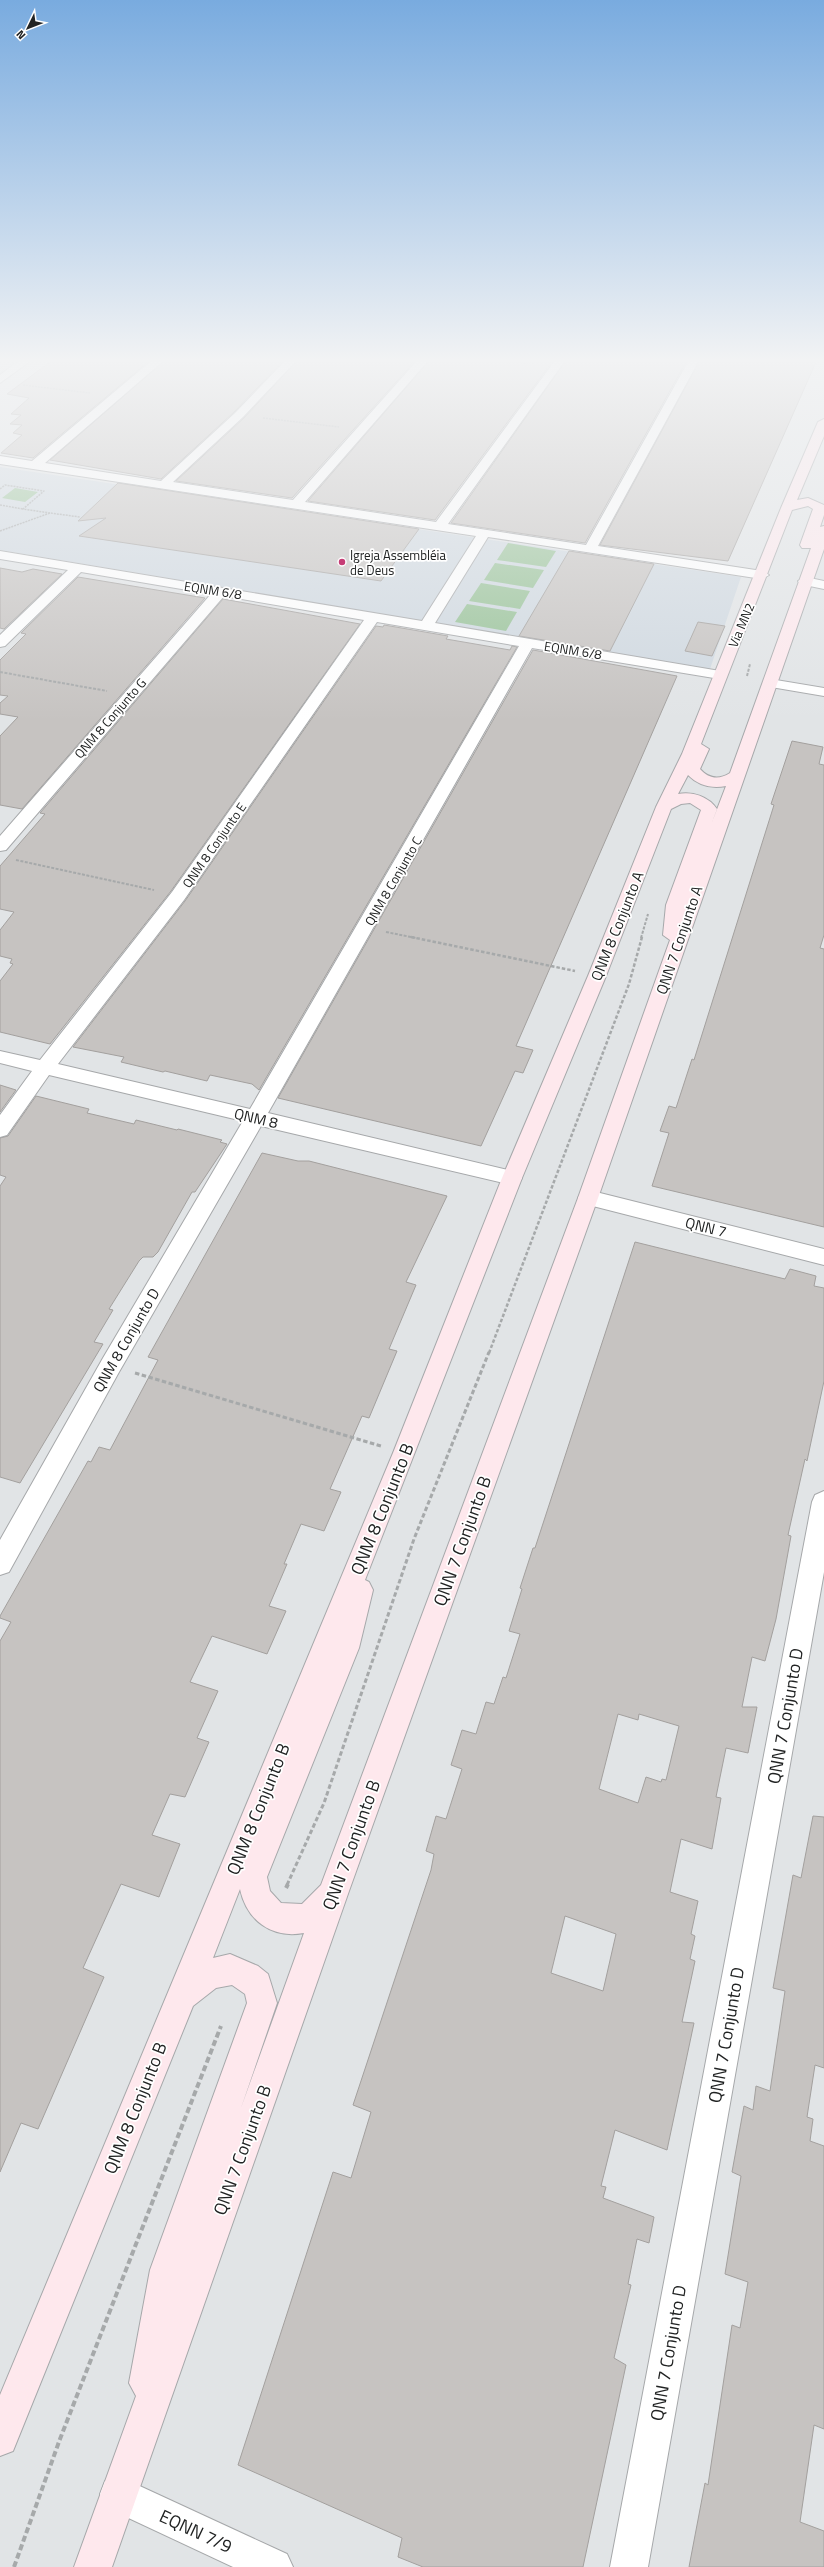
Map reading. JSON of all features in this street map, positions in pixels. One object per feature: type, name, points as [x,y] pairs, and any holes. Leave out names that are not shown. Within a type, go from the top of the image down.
[{"type":"main road","name":"Via MN2","points":[[722,671],[762,575],[786,508],[798,482]]},
{"type":"main road","points":[[807,482],[805,487],[822,494]]},
{"type":"main road","points":[[786,508],[797,502],[803,502],[813,503],[820,508],[801,560],[804,586]]},
{"type":"main road","points":[[770,683],[824,530]]},
{"type":"main road","points":[[722,671],[723,699],[692,770],[701,779],[714,783],[728,781],[738,775]]},
{"type":"main road","name":"QNM 8 Conjunto A","points":[[512,1178],[597,976],[664,807],[690,754],[722,671]]},
{"type":"main road","name":"QNN 7 Conjunto A","points":[[588,1198],[770,683]]},
{"type":"main road","points":[[664,807],[678,798],[689,797],[704,803],[709,809],[675,904],[667,974]]},
{"type":"main road","name":"QNM 8 Conjunto B","points":[[0,2438],[405,1453],[512,1178]]},
{"type":"main road","name":"QNN 7 Conjunto B","points":[[118,2494],[334,1891],[588,1198]]},
{"type":"main road","points":[[334,1891],[314,1915],[298,1920],[273,1916],[257,1898],[252,1877],[346,1648],[378,1519]]},
{"type":"main road","points":[[135,2448],[167,2270],[262,2003],[257,1986],[242,1973],[232,1969],[222,1969],[207,1975],[180,1998]]},
{"type":"main road","points":[[92,2567],[118,2494]]},
{"type":"street","points":[[149,482],[762,575]]},
{"type":"street","points":[[297,504],[317,482]]},
{"type":"street","points":[[440,526],[472,482]]},
{"type":"street","points":[[590,549],[627,482]]},
{"type":"street","points":[[426,626],[484,532]]},
{"type":"street","name":"EQNM 6/8","points":[[0,555],[374,616],[528,643],[651,662],[722,671]]},
{"type":"street","points":[[0,643],[78,568]]},
{"type":"street","points":[[804,586],[824,585]]},
{"type":"street","name":"QNM 8 Conjunto G","points":[[0,846],[220,592]]},
{"type":"street","name":"QNM 8 Conjunto E","points":[[0,1130],[45,1067],[178,896],[374,616]]},
{"type":"street","name":"QNM 8 Conjunto C","points":[[256,1118],[528,643]]},
{"type":"street","points":[[770,683],[824,692]]},
{"type":"street","name":"QNM 8","points":[[0,1057],[512,1178]]},
{"type":"street","name":"QNM 8 Conjunto D","points":[[0,1564],[111,1365],[256,1118]]},
{"type":"street","name":"QNN 7","points":[[588,1198],[824,1257]]},
{"type":"street","name":"QNN 7 Conjunto D","points":[[629,2567],[824,1502]]},
{"type":"street","name":"EQNN 7/9","points":[[118,2494],[274,2567]]},
{"type":"path","points":[[0,488],[5,485],[44,491],[23,509]]},
{"type":"path","points":[[0,505],[80,517]]},
{"type":"path","points":[[0,531],[50,513]]},
{"type":"path","points":[[746,682],[750,661]]},
{"type":"path","points":[[722,671],[770,683]]},
{"type":"path","points":[[0,672],[130,695]]},
{"type":"path","points":[[16,860],[178,896]]},
{"type":"path","points":[[273,1916],[324,1803],[414,1538],[501,1324],[629,984],[649,910]]},
{"type":"path","points":[[366,928],[597,976]]},
{"type":"path","points":[[111,1365],[405,1453]]},
{"type":"path","points":[[14,2567],[60,2439],[222,2023]]},
{"type":"shaded area","points":[[0,482],[100,482],[741,577],[710,669],[0,550]]},
{"type":"green space","points":[[15,488],[38,492],[25,502],[2,498]]},
{"type":"green space","points":[[508,543],[556,551],[546,567],[497,560]]},
{"type":"green space","points":[[495,563],[544,570],[533,588],[484,580]]},
{"type":"green space","points":[[481,583],[530,591],[520,609],[469,601]]},
{"type":"green space","points":[[467,604],[517,612],[506,631],[455,622]]},
{"type":"building","points":[[181,482],[307,482],[292,498]]},
{"type":"building","points":[[325,482],[463,482],[435,520],[308,501]]},
{"type":"building","points":[[480,482],[619,482],[585,543],[451,523]]},
{"type":"building","points":[[634,482],[763,482],[728,561],[600,545]]},
{"type":"building","points":[[118,483],[419,529],[381,581],[79,536],[106,518],[78,521]]},
{"type":"building","points":[[569,551],[654,564],[610,651],[519,636]]},
{"type":"building","points":[[0,568],[22,572],[33,569],[62,574],[4,629],[0,628]]},
{"type":"building","points":[[78,577],[205,598],[22,809],[0,805],[0,736],[18,717],[0,714],[0,703],[8,696],[0,695],[0,660],[26,634],[21,633]]},
{"type":"building","points":[[223,599],[360,624],[171,891],[50,1044],[0,1032],[0,981],[13,964],[10,963],[12,959],[0,956],[0,930],[14,912],[0,909],[0,866],[45,814],[40,813]]},
{"type":"building","points":[[698,622],[725,626],[712,656],[685,651]]},
{"type":"building","points":[[384,625],[448,636],[446,639],[510,650],[512,646],[517,647],[259,1090],[252,1084],[210,1075],[207,1081],[165,1071],[163,1072],[121,1062],[124,1057],[73,1047],[185,901],[376,626],[383,627]]},
{"type":"building","points":[[533,650],[677,676],[516,1046],[533,1050],[523,1073],[515,1071],[481,1146],[278,1098]]},
{"type":"building","points":[[792,741],[823,747],[819,764],[824,765],[824,935],[820,948],[824,949],[824,1227],[652,1186],[669,1133],[660,1131],[669,1106],[676,1108],[692,1059],[694,1060],[774,805],[771,804]]},
{"type":"building","points":[[0,1085],[16,1090],[0,1112]]},
{"type":"building","points":[[36,1096],[89,1109],[87,1113],[134,1124],[136,1120],[178,1129],[222,1140],[220,1142],[227,1144],[195,1192],[192,1192],[158,1252],[153,1257],[143,1257],[139,1261],[109,1309],[113,1310],[94,1342],[103,1344],[20,1483],[0,1477],[0,1186],[6,1177],[0,1175],[0,1138],[8,1136]]},
{"type":"building","points":[[262,1153],[298,1161],[309,1161],[447,1196],[406,1282],[416,1285],[389,1349],[397,1351],[369,1418],[362,1416],[330,1489],[341,1492],[324,1531],[301,1524],[284,1564],[287,1564],[269,1606],[286,1611],[267,1654],[212,1636],[190,1682],[218,1691],[197,1738],[209,1742],[185,1797],[170,1794],[152,1835],[180,1844],[159,1897],[121,1884],[83,1968],[104,1977],[38,2129],[21,2123],[0,2172],[0,1641],[11,1622],[0,1618],[0,1616],[88,1461],[91,1462],[99,1447],[110,1450],[158,1360],[148,1357]]},
{"type":"building","points":[[635,1242],[785,1279],[790,1269],[816,1276],[814,1286],[824,1288],[824,1381],[807,1461],[805,1459],[788,1535],[791,1536],[776,1619],[765,1661],[752,1657],[742,1707],[757,1707],[748,1753],[726,1748],[716,1797],[721,1798],[712,1849],[681,1839],[670,1892],[698,1901],[691,1934],[695,1936],[690,1959],[695,1961],[682,2022],[694,2023],[667,2150],[615,2130],[601,2186],[606,2187],[603,2198],[654,2217],[649,2243],[637,2239],[628,2284],[631,2285],[614,2358],[626,2365],[583,2567],[423,2567],[398,2557],[402,2538],[238,2465],[333,2172],[351,2178],[371,2112],[353,2105],[431,1870],[434,1854],[426,1851],[436,1816],[446,1819],[462,1769],[451,1765],[462,1730],[476,1734],[486,1702],[494,1704],[503,1677],[506,1678],[520,1634],[509,1631],[522,1589],[520,1588],[533,1548],[535,1548]],"holes":[[[618,1714],[638,1720],[639,1714],[679,1726],[666,1780],[662,1779],[661,1782],[646,1777],[638,1803],[599,1789]],[[565,1916],[616,1934],[603,1991],[551,1973]]]},
{"type":"building","points":[[813,1816],[824,1817],[824,2068],[815,2065],[807,2117],[813,2119],[810,2141],[824,2146],[824,2429],[814,2425],[800,2522],[824,2531],[824,2567],[689,2567],[705,2483],[708,2485],[732,2325],[740,2328],[748,2282],[725,2274],[741,2176],[732,2172],[744,2106],[753,2110],[756,2086],[770,2091],[785,1991],[773,1988],[793,1875],[801,1878]]},
{"type":"place","name":"Igreja Assembléia de Deus","points":[[342,562]]}]
